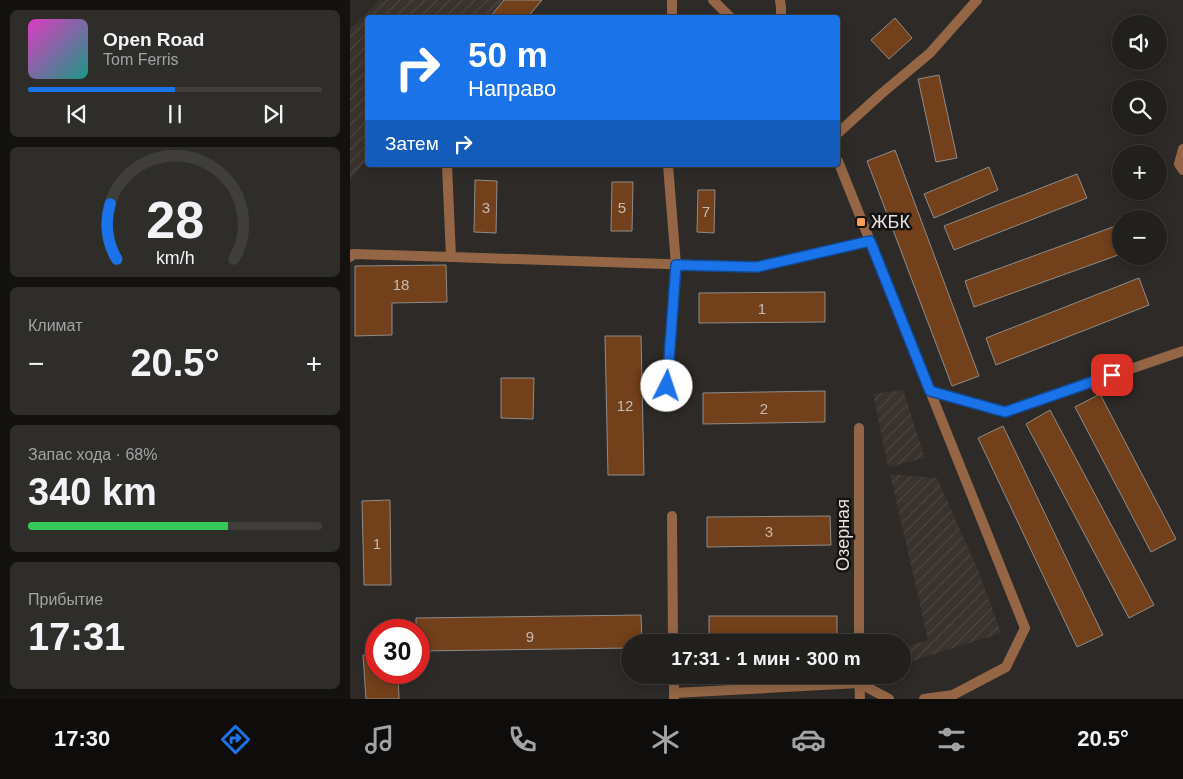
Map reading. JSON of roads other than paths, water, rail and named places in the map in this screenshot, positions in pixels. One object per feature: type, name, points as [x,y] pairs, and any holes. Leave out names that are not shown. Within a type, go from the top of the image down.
[{"type":"street","points":[[672,0],[672,15]]},
{"type":"street","points":[[713,0],[728,15]]},
{"type":"street","points":[[780,0],[781,15]]},
{"type":"street","points":[[840,131],[880,94],[930,54],[977,0]]},
{"type":"street","points":[[1183,149],[1180,164],[1183,170]]},
{"type":"street","points":[[840,166],[1025,628],[1006,667],[952,695],[924,699]]},
{"type":"street","points":[[447,167],[451,257]]},
{"type":"street","points":[[667,386],[676,265],[668,167]]},
{"type":"street","points":[[350,257],[353,254],[757,267],[870,241]]},
{"type":"street","points":[[930,391],[1005,412],[1183,351]]},
{"type":"street","name":"Озерная","points":[[859,428],[859,634]]},
{"type":"street","points":[[672,516],[673,634]]},
{"type":"street","points":[[674,696],[805,684]]},
{"type":"street","points":[[859,684],[860,699]]},
{"type":"street","points":[[866,684],[889,699]]},
{"type":"place","name":"ЖБК","points":[[861,222]]}]
